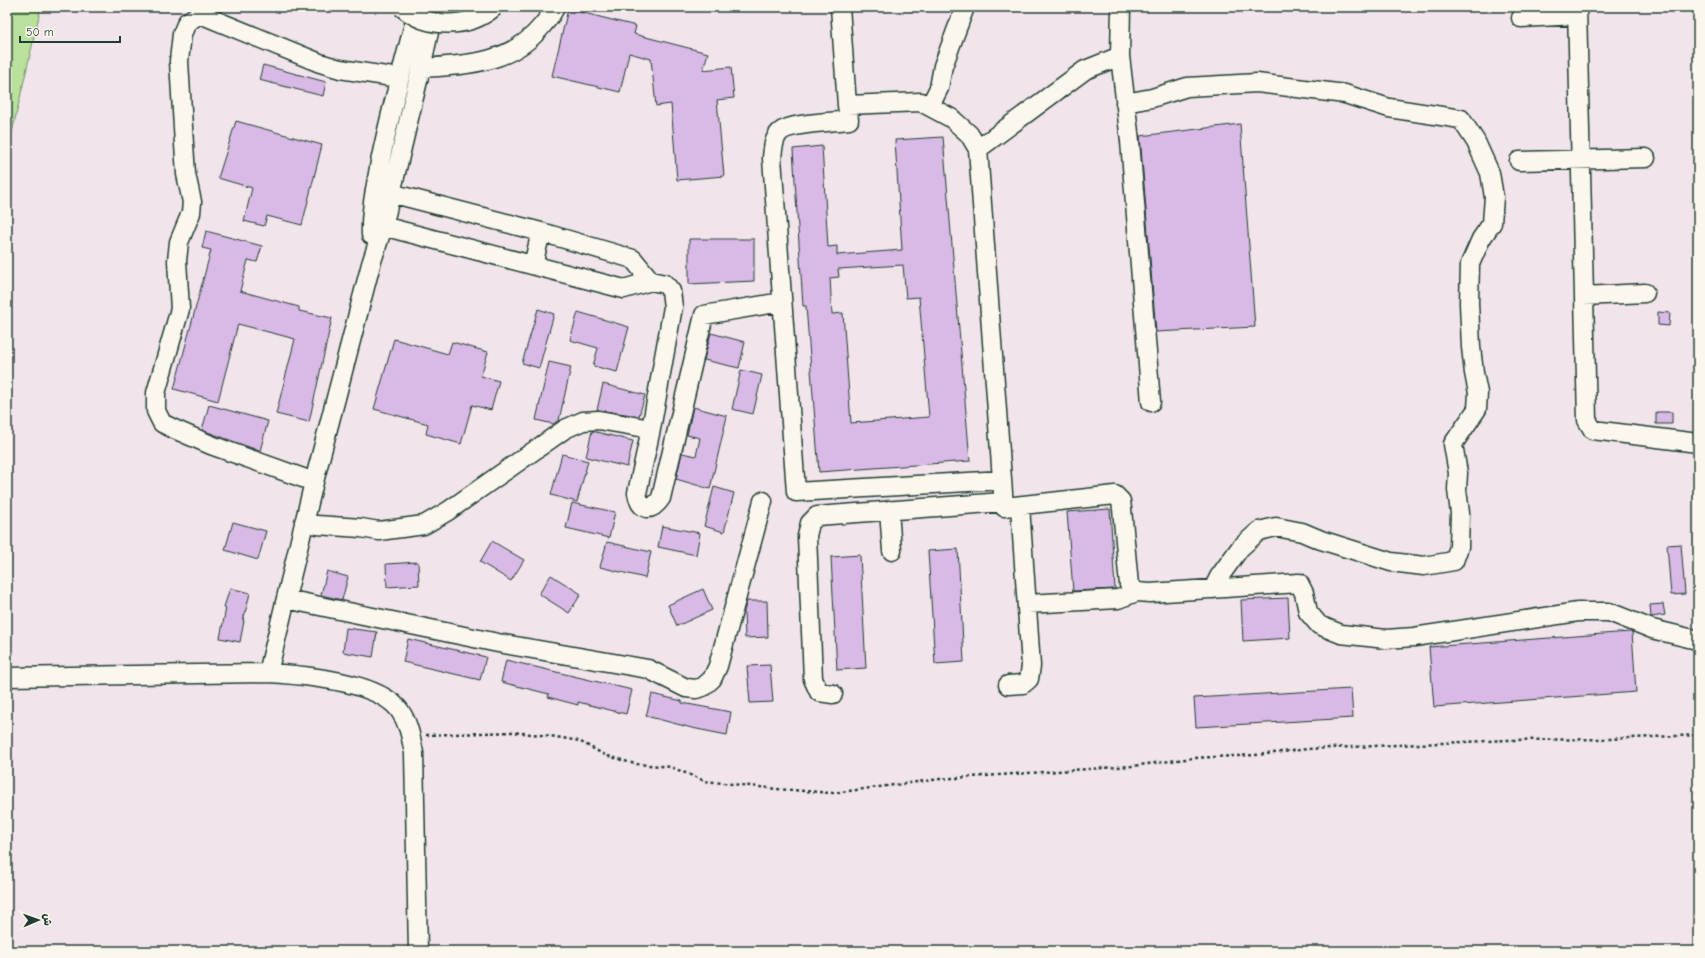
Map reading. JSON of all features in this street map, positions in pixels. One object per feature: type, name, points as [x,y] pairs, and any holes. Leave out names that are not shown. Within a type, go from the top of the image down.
[{"type":"street","points":[[402,7],[408,13],[424,20],[453,24],[472,20],[489,12],[494,7]]},
{"type":"street","points":[[268,673],[314,482],[371,264],[383,191],[391,111],[416,17],[425,7]]},
{"type":"street","points":[[383,191],[410,115],[431,23],[430,7]]},
{"type":"street","points":[[421,68],[480,62],[512,52],[533,37],[555,7]]},
{"type":"street","points":[[840,7],[849,120],[790,126],[780,132],[774,142],[772,158],[796,492],[1002,480]]},
{"type":"street","points":[[930,106],[939,88],[943,66],[965,7]]},
{"type":"street","points":[[1121,7],[1120,56],[1130,141],[1150,402]]},
{"type":"street","points":[[1521,18],[1577,11],[1587,420],[1593,430],[1698,443]]},
{"type":"street","points":[[314,482],[211,445],[174,429],[162,423],[156,411],[156,393],[180,308],[177,261],[179,242],[191,213],[192,202],[186,174],[179,61],[182,34],[187,22],[200,14],[320,63],[340,69],[399,78]]},
{"type":"street","points":[[978,149],[1085,70],[1120,56]]},
{"type":"street","points":[[1126,103],[1152,98],[1187,87],[1257,83],[1346,94],[1389,108],[1461,119],[1476,142],[1490,173],[1494,197],[1492,223],[1481,239],[1470,264],[1469,303],[1471,347],[1478,393],[1477,409],[1453,444],[1458,473],[1457,490],[1460,513],[1459,547],[1454,561],[1424,566],[1391,562],[1320,540],[1302,532],[1276,527],[1259,531],[1240,548],[1219,577],[1213,589]]},
{"type":"street","points":[[847,105],[922,102],[951,118],[969,134],[978,149],[1002,480],[1012,504],[1027,604],[1031,666],[1029,679],[1023,684],[1008,685]]},
{"type":"street","points":[[391,111],[410,115]]},
{"type":"street","points":[[1519,161],[1646,158]]},
{"type":"street","points":[[383,191],[541,232],[633,259],[651,281]]},
{"type":"street","points":[[377,225],[624,289],[651,281],[665,284],[670,291],[673,307],[651,429],[637,493],[639,502],[646,508],[656,505],[661,498],[704,315],[782,302]]},
{"type":"street","points":[[533,265],[541,232]]},
{"type":"street","points":[[1584,296],[1644,293]]},
{"type":"street","points":[[304,522],[317,525],[361,528],[379,531],[424,525],[448,511],[565,429],[583,421],[599,420],[651,429]]},
{"type":"street","points":[[833,694],[819,692],[813,679],[807,536],[810,523],[816,516],[889,510],[1012,504],[1115,495],[1121,501],[1129,585],[1137,592]]},
{"type":"street","points":[[286,599],[498,643],[648,669],[686,688],[696,689],[703,687],[712,679],[718,666],[763,501]]},
{"type":"street","points":[[889,510],[892,551]]},
{"type":"street","points":[[1027,604],[1118,599],[1137,592],[1213,589],[1299,583],[1304,593],[1308,612],[1319,625],[1341,634],[1386,639],[1414,637],[1578,612],[1609,612],[1652,628],[1693,639],[1698,638]]},
{"type":"street","points":[[7,677],[268,673],[332,680],[373,692],[387,698],[399,710],[410,729],[414,753],[418,951]]},
{"type":"path","points":[[411,736],[512,732],[550,736],[579,741],[606,756],[635,764],[671,767],[705,781],[777,789],[833,793],[940,780],[1132,766],[1193,758],[1256,755],[1308,748],[1508,740],[1609,739],[1698,735]]},
{"type":"green space","points":[[7,7],[41,7],[7,154]]},
{"type":"building","points":[[568,9],[636,26],[634,34],[708,53],[703,70],[731,67],[734,98],[717,100],[724,176],[677,180],[671,104],[656,106],[651,59],[629,53],[620,92],[552,76]]},
{"type":"building","points":[[263,65],[326,82],[323,96],[259,80]]},
{"type":"building","points":[[236,121],[322,145],[302,225],[267,216],[264,226],[244,221],[252,188],[218,178]]},
{"type":"building","points":[[1240,124],[1255,327],[1156,332],[1140,136]]},
{"type":"building","points":[[943,137],[970,461],[819,472],[806,306],[803,306],[793,149],[822,146],[828,247],[837,246],[837,255],[902,250],[895,140]],"holes":[[[903,265],[906,298],[919,297],[929,417],[851,423],[843,313],[832,314],[830,278],[839,277],[838,269]]]},
{"type":"building","points":[[206,231],[262,246],[257,262],[248,260],[240,291],[299,307],[299,311],[332,318],[309,422],[276,414],[295,339],[238,324],[218,401],[174,389],[211,250],[202,248]]},
{"type":"building","points":[[689,239],[754,239],[754,281],[689,284]]},
{"type":"building","points":[[538,309],[554,314],[539,368],[522,363]]},
{"type":"building","points":[[578,312],[629,327],[617,372],[593,366],[598,348],[570,340]]},
{"type":"building","points":[[1658,312],[1670,313],[1669,326],[1658,325]]},
{"type":"building","points":[[711,333],[745,342],[739,368],[704,360]]},
{"type":"building","points":[[394,339],[448,354],[452,342],[488,352],[481,376],[499,381],[491,410],[472,405],[461,444],[426,434],[428,424],[374,409]]},
{"type":"building","points":[[549,362],[571,367],[559,420],[553,424],[536,420]]},
{"type":"building","points":[[741,370],[762,375],[753,414],[732,409]]},
{"type":"building","points":[[603,384],[645,395],[639,416],[597,410]]},
{"type":"building","points":[[209,405],[268,421],[260,451],[202,430]]},
{"type":"building","points":[[693,407],[727,416],[710,489],[676,479],[682,453],[696,456],[700,438],[687,435]]},
{"type":"building","points":[[1656,412],[1672,412],[1672,424],[1656,424]]},
{"type":"building","points":[[592,431],[633,441],[627,467],[586,457]]},
{"type":"building","points":[[562,454],[588,461],[577,502],[551,495]]},
{"type":"building","points":[[714,487],[734,493],[724,532],[704,526]]},
{"type":"building","points":[[572,503],[615,512],[609,538],[566,528]]},
{"type":"building","points":[[1110,509],[1115,589],[1073,591],[1067,512]]},
{"type":"building","points":[[233,522],[266,531],[258,560],[225,550]]},
{"type":"building","points":[[662,526],[700,533],[696,555],[658,547]]},
{"type":"building","points":[[492,541],[524,560],[511,581],[480,562]]},
{"type":"building","points":[[607,542],[651,552],[645,578],[600,567]]},
{"type":"building","points":[[1681,544],[1685,594],[1671,595],[1667,545]]},
{"type":"building","points":[[958,549],[964,662],[935,664],[928,551]]},
{"type":"building","points":[[860,555],[866,668],[837,670],[831,557]]},
{"type":"building","points":[[418,562],[419,585],[387,587],[386,564]]},
{"type":"building","points":[[327,571],[348,577],[342,600],[321,595]]},
{"type":"building","points":[[551,575],[581,594],[569,613],[539,594]]},
{"type":"building","points":[[230,588],[250,593],[243,621],[240,642],[220,638],[226,608],[224,607]]},
{"type":"building","points":[[703,589],[712,610],[677,626],[668,605]]},
{"type":"building","points":[[1288,598],[1290,638],[1243,641],[1241,600]]},
{"type":"building","points":[[747,601],[767,601],[768,637],[745,638],[744,611]]},
{"type":"building","points":[[1663,604],[1665,615],[1651,617],[1650,605]]},
{"type":"building","points":[[346,628],[377,632],[373,657],[343,652]]},
{"type":"building","points":[[1632,632],[1636,692],[1434,707],[1429,647]]},
{"type":"building","points":[[408,639],[486,657],[480,680],[403,662]]},
{"type":"building","points":[[506,660],[632,690],[626,714],[578,702],[578,705],[548,697],[549,694],[501,682]]},
{"type":"building","points":[[770,665],[773,702],[750,703],[747,666]]},
{"type":"building","points":[[1351,689],[1353,718],[1196,727],[1194,698]]},
{"type":"building","points":[[652,694],[682,701],[682,703],[731,712],[727,735],[646,716]]}]
